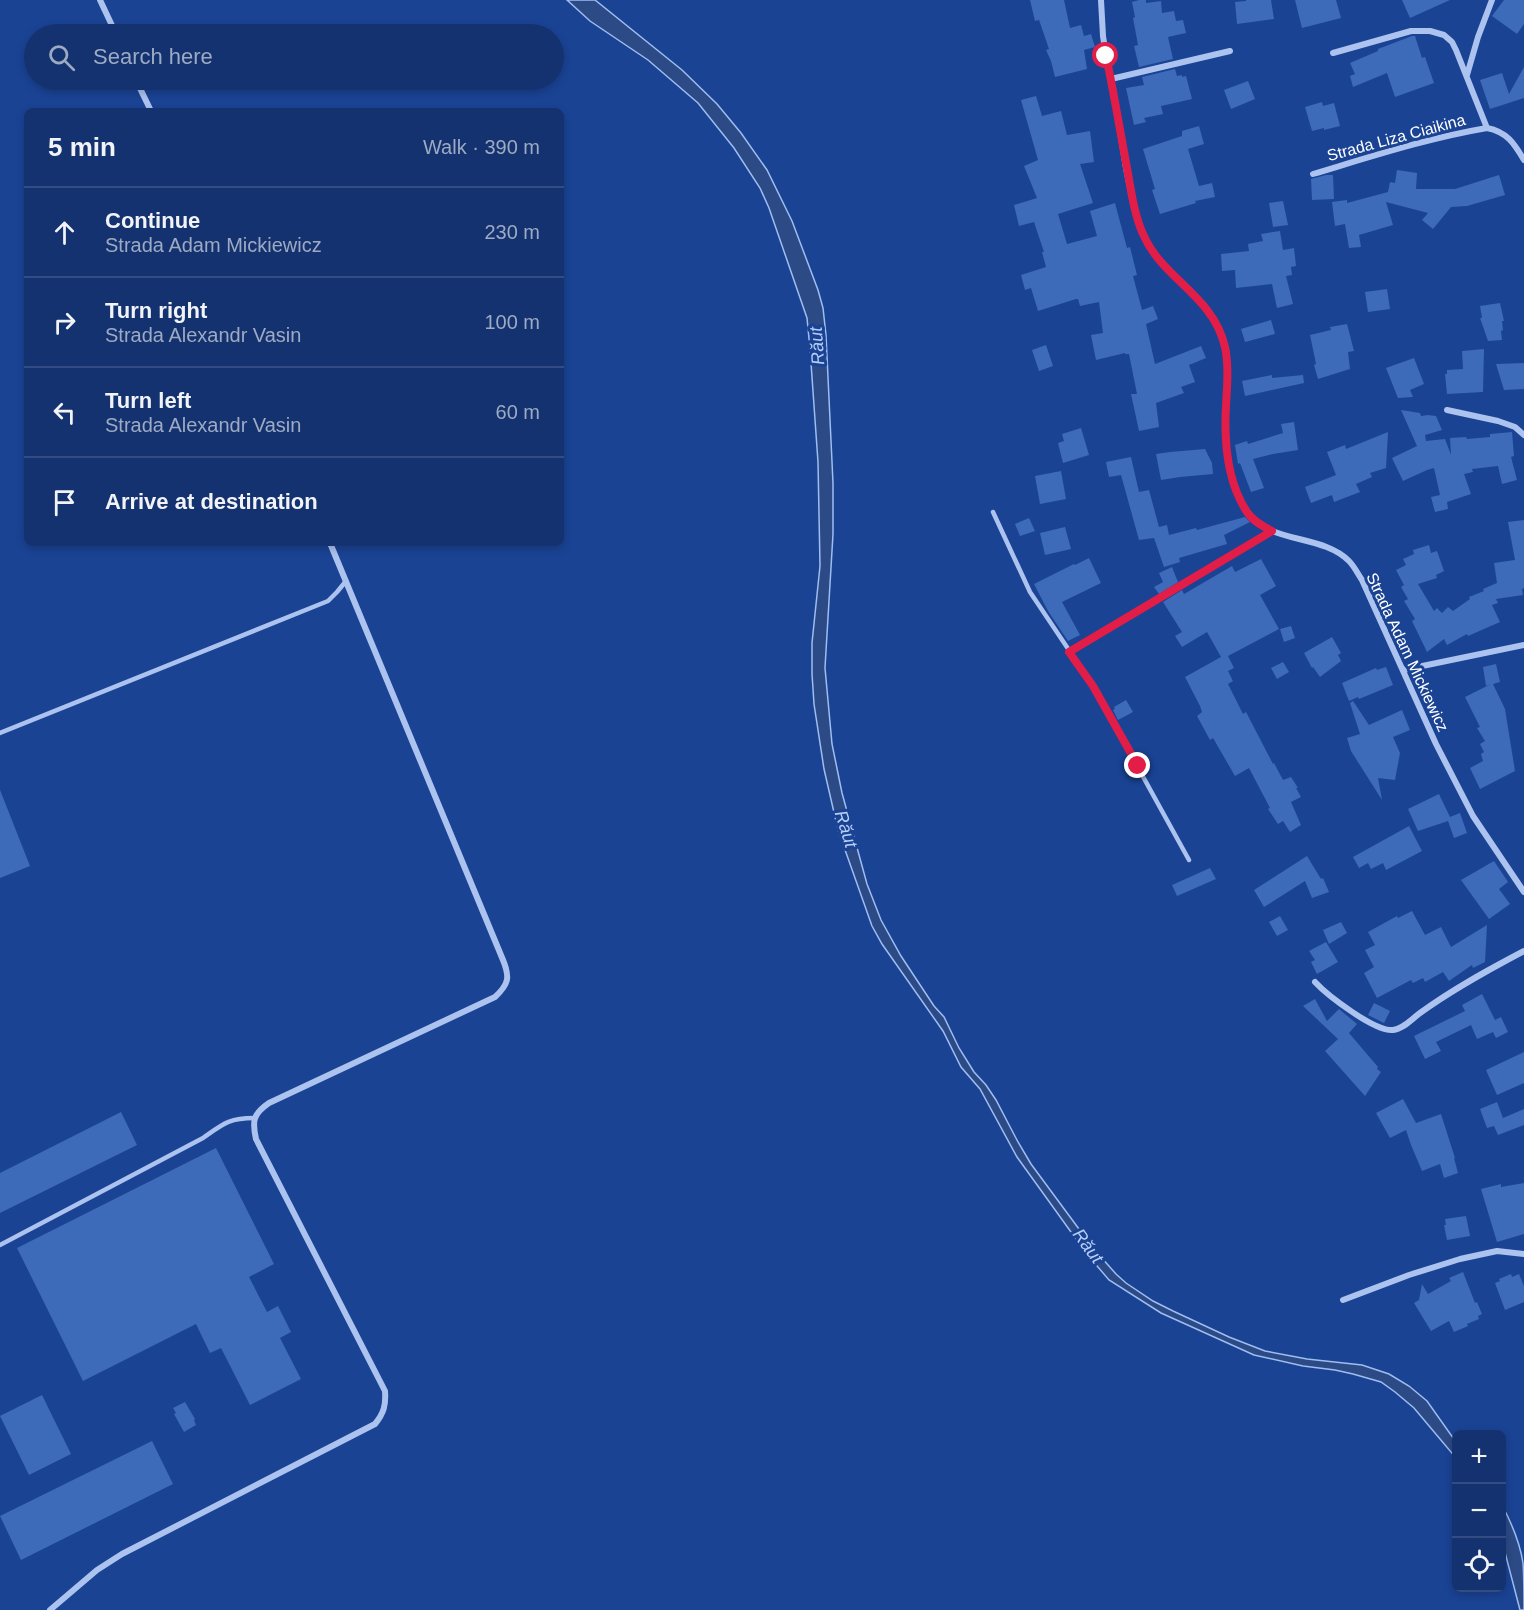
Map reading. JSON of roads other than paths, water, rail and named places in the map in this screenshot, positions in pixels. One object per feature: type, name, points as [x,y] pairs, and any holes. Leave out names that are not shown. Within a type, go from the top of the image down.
[{"type":"street","points":[[100,0],[111,24]]},
{"type":"street","name":"Strada Adam Mickiewicz","points":[[1101,0],[1103,36],[1131,194],[1143,235],[1151,251],[1204,304],[1215,320],[1226,350],[1226,438],[1235,490],[1246,512],[1261,525],[1272,531],[1314,543],[1349,561],[1362,580],[1436,744],[1473,816],[1524,892]]},
{"type":"street","points":[[1467,76],[1492,0]]},
{"type":"street","name":"Strada Liza Ciaikina","points":[[1333,53],[1411,31],[1430,31],[1448,37],[1456,50],[1487,128]]},
{"type":"street","points":[[1111,79],[1230,51]]},
{"type":"street","points":[[141,90],[150,108]]},
{"type":"street","name":"Strada Liza Ciaikina","points":[[1313,174],[1419,143],[1487,128],[1503,133],[1516,146],[1524,160]]},
{"type":"street","points":[[1447,410],[1515,427],[1524,435]]},
{"type":"street","points":[[50,1610],[97,1570],[122,1554],[375,1424],[383,1413],[386,1402],[385,1391],[256,1139],[253,1128],[254,1118],[259,1110],[269,1103],[495,997],[504,988],[508,978],[507,969],[331,546]]},
{"type":"street","points":[[1403,670],[1524,645]]},
{"type":"street","points":[[1315,982],[1367,1021],[1384,1030],[1391,1030],[1402,1027],[1469,981],[1524,951]]},
{"type":"street","points":[[1343,1300],[1409,1275],[1479,1254],[1497,1251],[1524,1254]]},
{"type":"lane","points":[[993,512],[1030,592],[1093,686],[1188,860]]},
{"type":"lane","points":[[1069,652],[1272,531]]},
{"type":"lane","points":[[0,734],[328,601],[346,581]]},
{"type":"lane","points":[[0,1245],[203,1138],[221,1126],[238,1118],[254,1118]]},
{"type":"water","name":"Răut","points":[[567,0],[595,0],[682,70],[717,104],[767,170],[792,221],[818,290],[826,335],[833,483],[833,534],[825,668],[832,744],[842,793],[867,884],[881,920],[901,956],[934,1006],[944,1017],[974,1072],[996,1100],[1031,1164],[1093,1248],[1116,1274],[1153,1301],[1229,1337],[1265,1351],[1307,1359],[1362,1365],[1389,1374],[1409,1386],[1427,1401],[1452,1436],[1452,1453],[1414,1408],[1381,1382],[1335,1370],[1303,1366],[1254,1355],[1161,1313],[1109,1280],[1017,1157],[980,1089],[961,1067],[943,1031],[882,944],[872,926],[838,830],[824,769],[814,704],[812,643],[820,566],[818,462],[807,318],[769,208],[760,188],[734,148],[698,103],[648,60],[590,21]]},
{"type":"water","points":[[1506,1512],[1522,1555],[1524,1610],[1520,1610],[1506,1556]]}]
